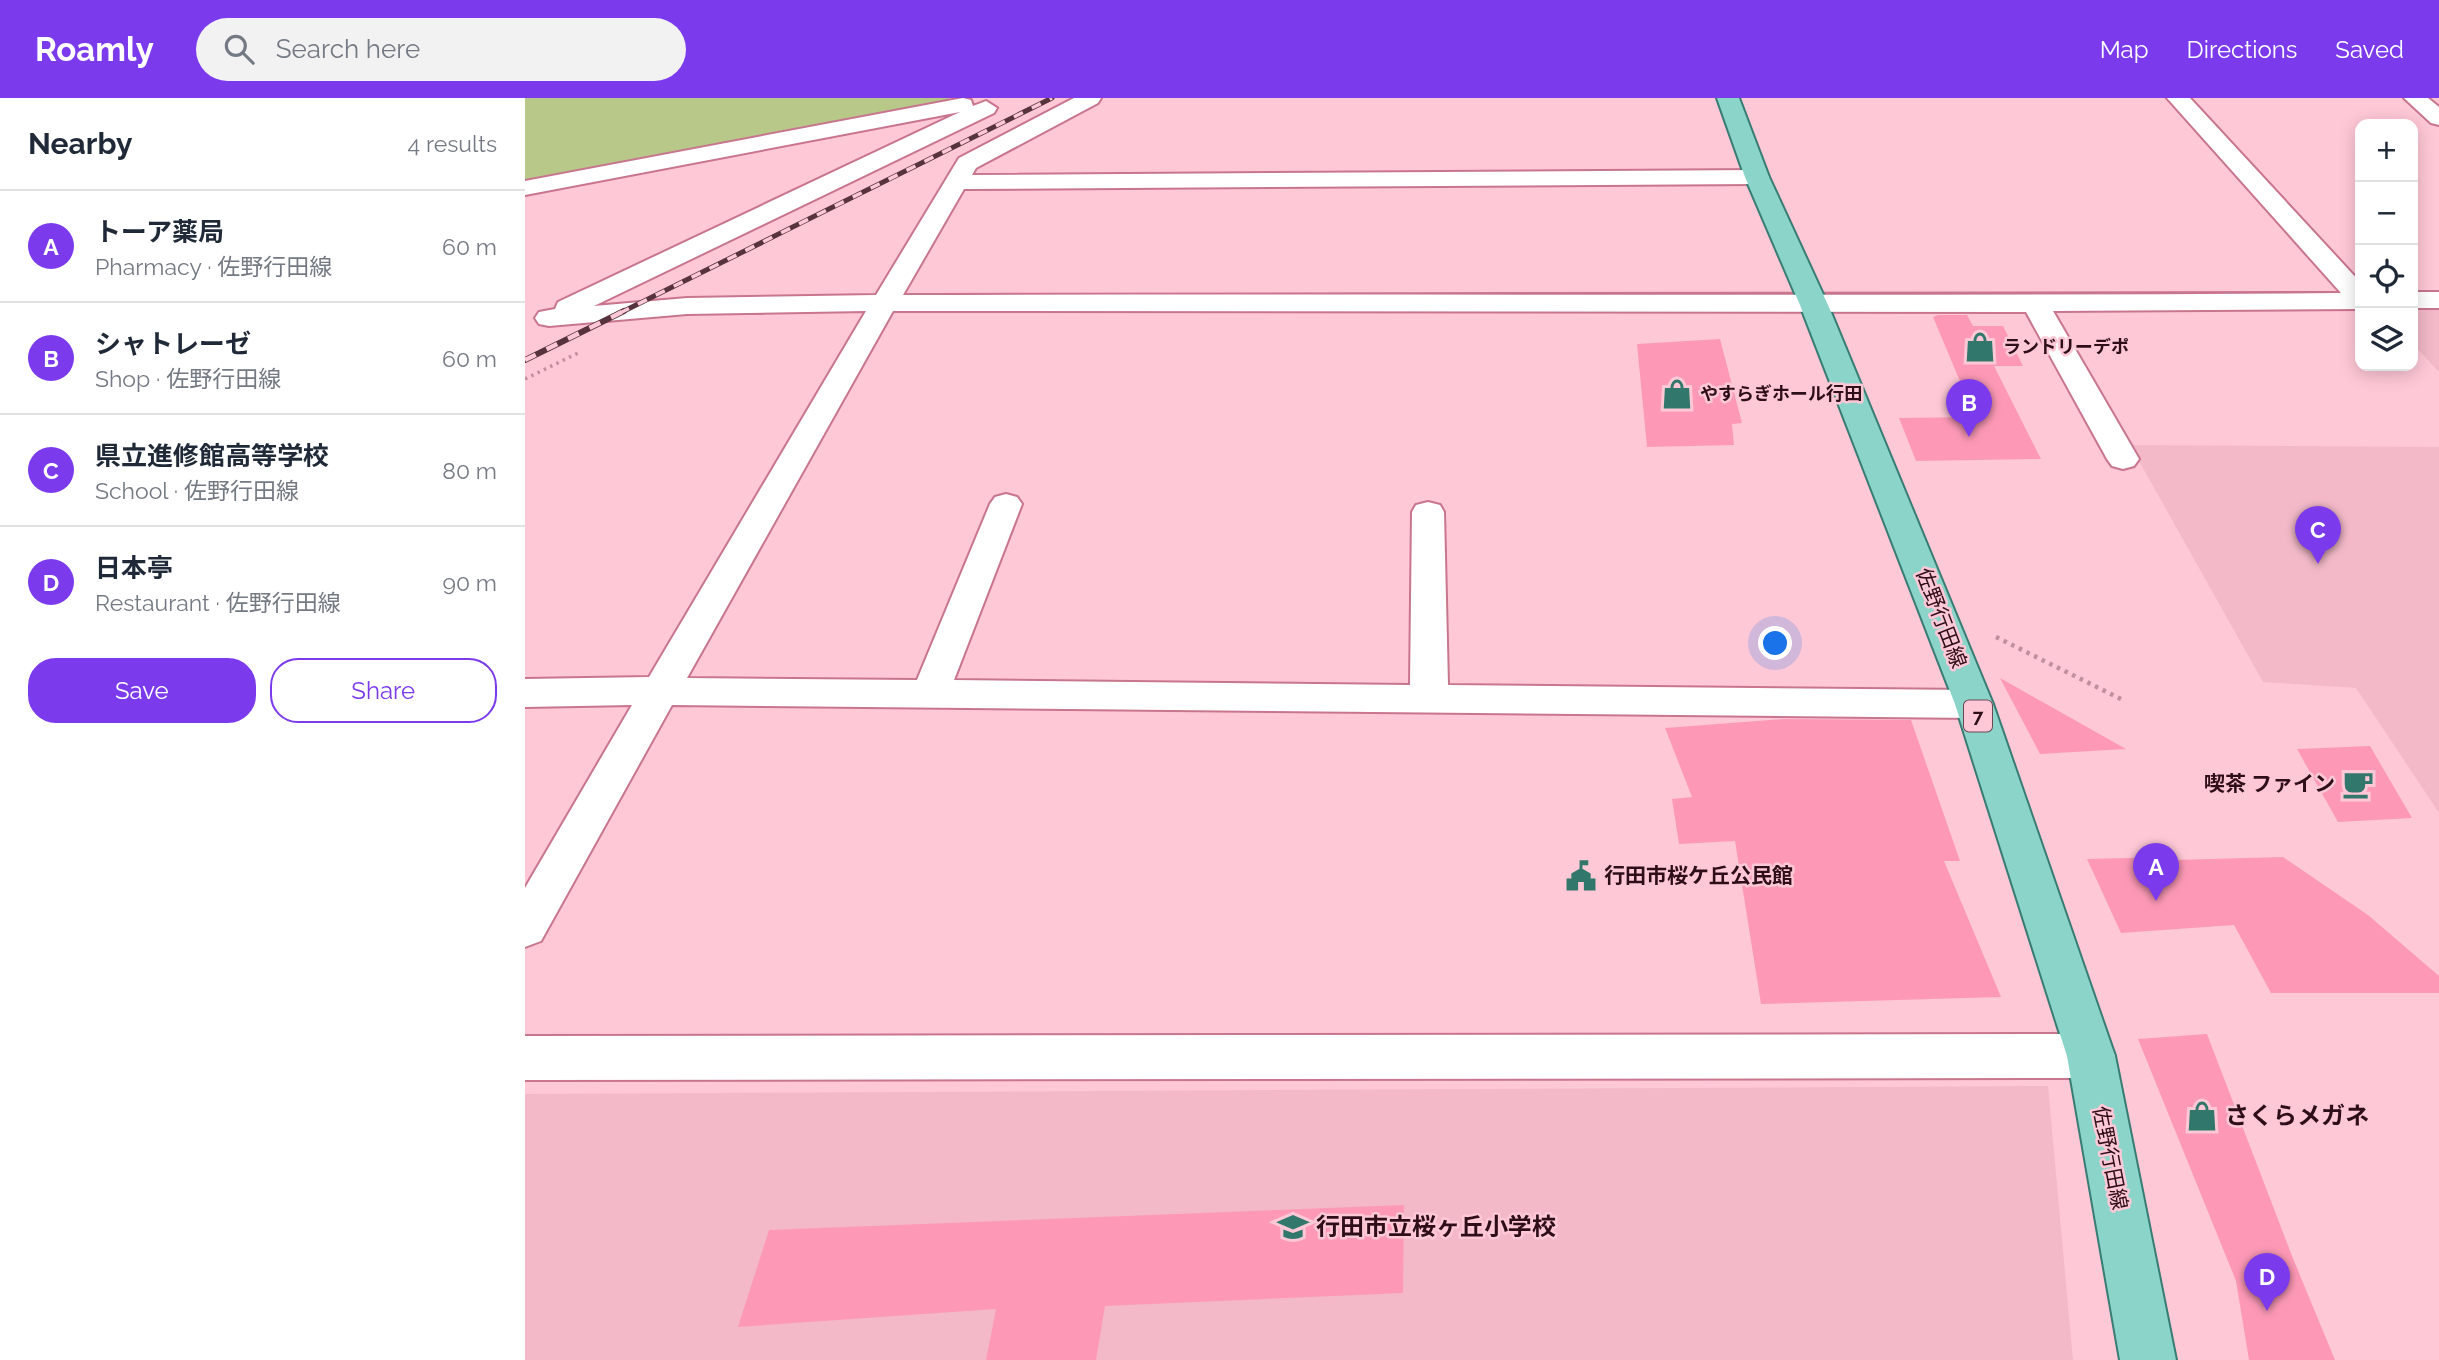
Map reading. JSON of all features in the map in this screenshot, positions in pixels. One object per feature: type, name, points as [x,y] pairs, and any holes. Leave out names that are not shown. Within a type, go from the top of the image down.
[{"type":"main road","name":"佐野行田線","points":[[1728,98],[1757,177],[1814,305],[1974,704],[2091,1056],[2148,1360]]},
{"type":"street","points":[[525,928],[791,461],[967,163],[1090,98]]},
{"type":"street","points":[[2178,98],[2355,294]]},
{"type":"street","points":[[2415,98],[2439,118]]},
{"type":"street","points":[[525,188],[979,102]]},
{"type":"street","points":[[537,323],[979,102]]},
{"type":"street","points":[[957,182],[1757,177]]},
{"type":"street","points":[[537,323],[687,306],[886,303],[1391,301],[1814,305],[2355,300]]},
{"type":"street","points":[[2418,300],[2439,300]]},
{"type":"street","points":[[2035,304],[2123,459]]},
{"type":"street","points":[[930,694],[1006,504]]},
{"type":"street","points":[[1428,512],[1429,698]]},
{"type":"street","points":[[525,693],[659,691],[1974,704]]},
{"type":"street","points":[[525,1058],[2091,1056]]},
{"type":"path","points":[[1938,609],[2121,699]]},
{"type":"shaded area","points":[[2418,307],[2439,307],[2439,372],[2418,349]]},
{"type":"shaded area","points":[[2130,445],[2439,447],[2439,813],[2356,688],[2263,682]]},
{"type":"shaded area","name":"行田市立桜ヶ丘小学校","points":[[2048,1086],[2073,1360],[525,1360],[525,1094]]},
{"type":"green space","points":[[525,98],[949,98],[952,102],[525,184]]},
{"type":"building","points":[[1967,315],[1973,326],[2003,326],[2023,366],[1994,366],[2041,459],[1916,461],[1899,418],[1975,417],[1933,317]]},
{"type":"building","points":[[1720,339],[1742,423],[1732,424],[1734,445],[1647,447],[1637,344]]},
{"type":"building","points":[[2000,678],[2126,749],[2040,754]]},
{"type":"building","points":[[1784,719],[1911,720],[1960,861],[1944,861],[2001,997],[1761,1004],[1735,841],[1679,844],[1672,799],[1692,797],[1665,728]]},
{"type":"building","points":[[2370,746],[2412,818],[2338,822],[2297,749]]},
{"type":"building","points":[[2172,857],[2174,860],[2283,857],[2368,915],[2439,976],[2439,993],[2271,993],[2234,925],[2121,933],[2087,859]]},
{"type":"building","points":[[2207,1034],[2335,1360],[2249,1360],[2236,1281],[2138,1039]]},
{"type":"building","points":[[1404,1205],[1403,1293],[1105,1306],[1096,1360],[986,1360],[996,1309],[738,1327],[769,1230]]},
{"type":"railway","points":[[620,313],[1052,98]]},
{"type":"railway","points":[[525,360],[624,311]]},
{"type":"place","name":"ランドリーデポ","points":[[1980,347]]},
{"type":"place","name":"やすらぎホール行田","points":[[1677,394]]},
{"type":"place","name":"シャトレーゼ","points":[[1969,437]]},
{"type":"place","name":"県立進修館高等学校","points":[[2318,564]]},
{"type":"place","name":"喫茶 ファイン","points":[[2358,784]]},
{"type":"place","name":"行田市桜ケ丘公民館","points":[[1581,876]]},
{"type":"place","name":"トーア薬局","points":[[2156,901]]},
{"type":"place","name":"さくらメガネ","points":[[2202,1116]]},
{"type":"place","name":"行田市立桜ヶ丘小学校","points":[[1293,1227]]},
{"type":"place","name":"日本亭","points":[[2267,1311]]}]
